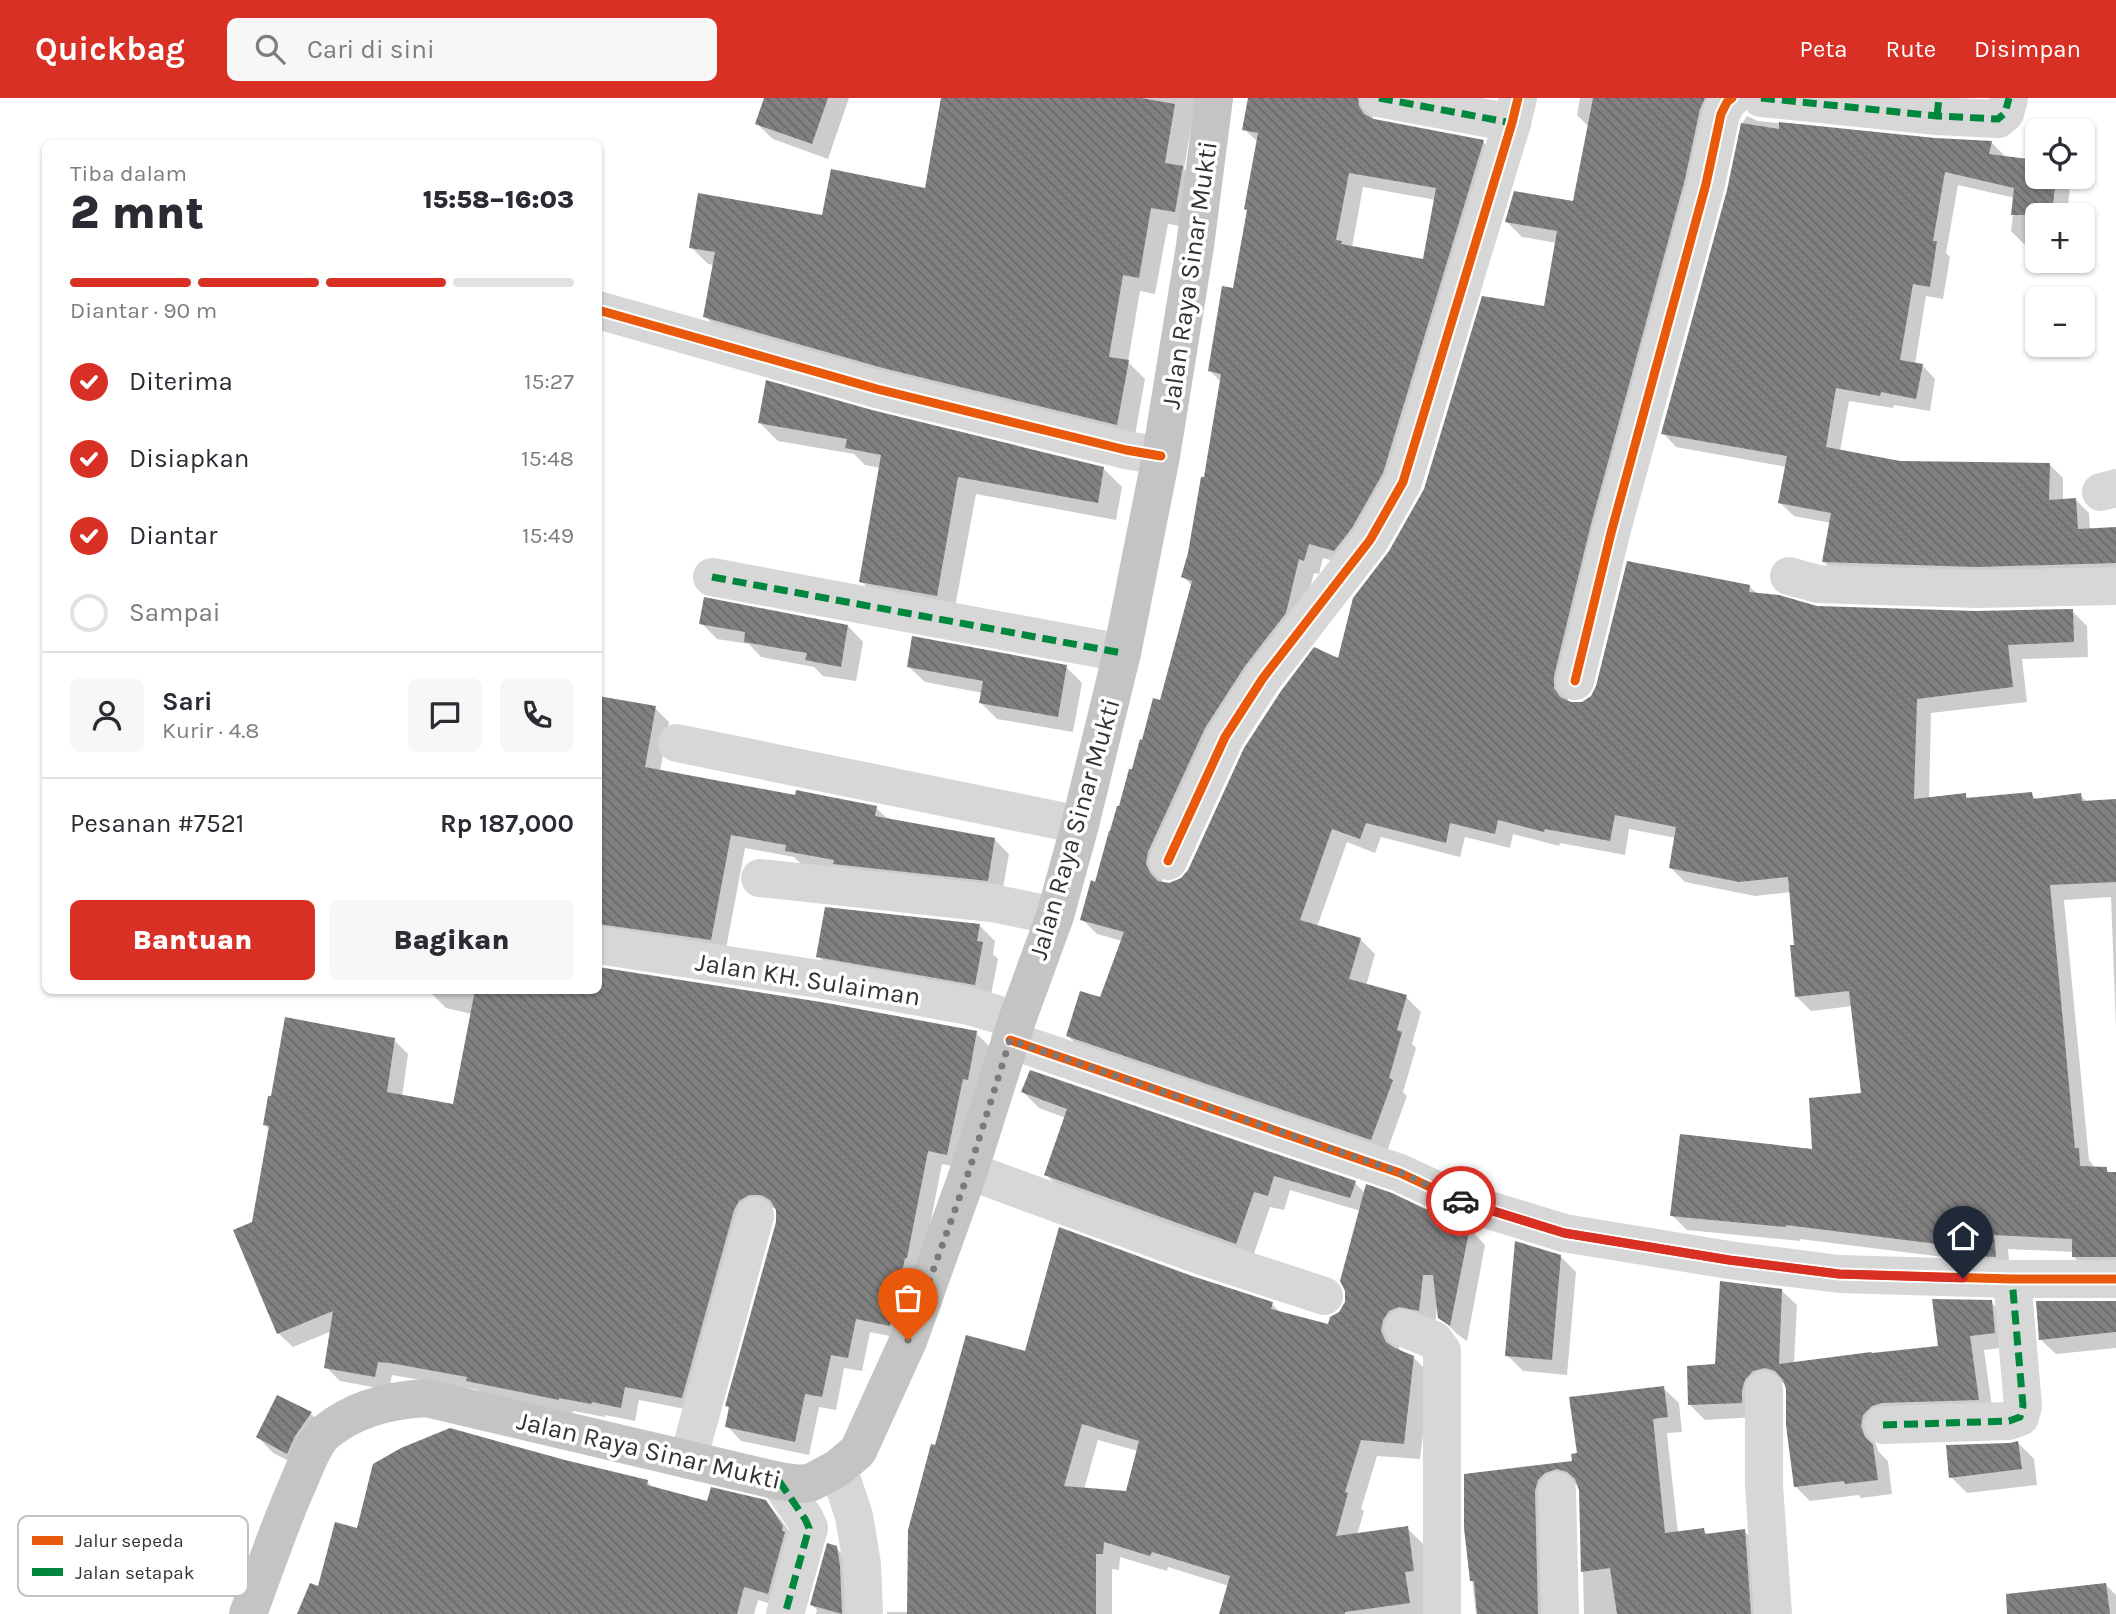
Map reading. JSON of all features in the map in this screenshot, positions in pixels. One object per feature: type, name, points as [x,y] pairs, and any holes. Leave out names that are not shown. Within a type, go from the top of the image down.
[{"type":"highway","name":"Jalan Raya Sinar Mukti","points":[[248,1614],[288,1506],[313,1448],[325,1433],[372,1408],[403,1400],[426,1398],[801,1484],[812,1482],[838,1468],[858,1451],[908,1340],[969,1171],[1013,1030],[1055,916],[1080,825],[1122,653],[1161,456],[1195,247],[1214,98]]},
{"type":"street","points":[[1168,861],[1226,737],[1263,678],[1370,540],[1403,482],[1515,111],[1379,98]]},
{"type":"street","points":[[1575,681],[1615,519],[1706,184],[1721,114],[1732,98]]},
{"type":"street","points":[[1761,98],[1938,107],[1998,119],[2005,113],[2009,98]]},
{"type":"street","points":[[602,311],[877,389],[1126,450],[1161,456]]},
{"type":"street","points":[[1789,576],[1818,584],[1964,589],[2116,586]]},
{"type":"street","points":[[712,577],[1122,653]]},
{"type":"street","points":[[677,743],[1080,825]]},
{"type":"street","points":[[760,878],[992,904],[1055,916]]},
{"type":"street","name":"Jalan KH. Sulaiman","points":[[602,946],[831,981],[970,1006],[1013,1030],[1400,1172],[1460,1201],[1564,1233],[1729,1260],[1839,1274],[2116,1279]]},
{"type":"street","points":[[969,1171],[1199,1255],[1325,1296]]},
{"type":"street","points":[[688,1460],[755,1216]]},
{"type":"street","points":[[1884,1425],[2009,1421],[2020,1417],[2023,1406],[2012,1279]]},
{"type":"street","points":[[1403,1328],[1434,1340],[1442,1351],[1442,1614]]},
{"type":"street","points":[[1764,1390],[1764,1486],[1773,1614]]},
{"type":"street","points":[[838,1468],[854,1516],[862,1564],[864,1614]]},
{"type":"street","points":[[779,1481],[805,1519],[808,1528],[785,1614]]},
{"type":"street","points":[[1557,1490],[1560,1614]]},
{"type":"building","points":[[764,98],[828,98],[812,144],[755,124]]},
{"type":"building","points":[[941,98],[1141,98],[1175,104],[1165,163],[1183,166],[1175,212],[1151,208],[1139,278],[1123,275],[1109,357],[1129,360],[1117,425],[883,368],[703,317],[715,252],[689,248],[698,193],[822,215],[831,169],[925,188]]},
{"type":"building","points":[[1248,98],[1358,98],[1364,114],[1374,119],[1484,140],[1383,473],[1352,528],[1334,551],[1309,544],[1304,561],[1299,559],[1286,613],[1245,666],[1205,728],[1148,852],[1146,864],[1151,874],[1158,881],[1169,883],[1181,878],[1188,870],[1244,748],[1281,691],[1314,647],[1338,658],[1353,598],[1389,551],[1424,489],[1482,296],[1544,306],[1557,231],[1505,222],[1514,191],[1573,201],[1593,98],[1705,98],[1590,528],[1554,676],[1554,688],[1560,697],[1571,702],[1582,702],[1591,696],[1596,686],[1627,561],[1750,585],[1749,592],[1779,595],[1817,606],[1976,611],[2073,609],[2074,642],[2008,645],[2013,687],[1917,699],[1914,799],[1966,793],[1966,798],[2032,792],[2033,799],[2081,793],[2082,801],[2116,799],[2116,882],[2050,885],[2075,1148],[2079,1148],[2080,1166],[2107,1167],[2107,1172],[2116,1172],[2116,1257],[2072,1257],[2072,1239],[1994,1235],[1996,1257],[1953,1255],[1953,1246],[1786,1225],[1670,1216],[1680,1134],[1812,1149],[1809,1098],[1861,1093],[1849,991],[1795,997],[1788,877],[1739,882],[1669,868],[1676,827],[1615,815],[1610,841],[1545,829],[1544,832],[1498,820],[1495,834],[1450,823],[1446,843],[1366,823],[1360,839],[1332,829],[1300,920],[1361,938],[1349,979],[1407,995],[1397,1030],[1402,1032],[1389,1078],[1393,1080],[1371,1140],[1066,1036],[1080,991],[1100,997],[1124,932],[1080,920],[1091,880],[1095,882],[1129,769],[1132,769],[1140,739],[1142,740],[1153,698],[1160,700],[1192,581],[1181,577],[1188,553],[1201,477],[1204,477],[1221,374],[1208,371],[1222,286],[1233,288],[1258,133],[1242,130]],"holes":[[[1349,173],[1436,188],[1423,259],[1341,244],[1342,241],[1336,240]]]},
{"type":"building","points":[[1779,122],[1992,141],[1989,154],[2025,158],[2025,189],[2055,189],[2053,203],[2025,203],[2025,215],[2011,215],[2014,188],[1945,172],[1933,241],[1937,241],[1930,287],[1913,284],[1900,360],[1923,364],[1916,399],[1881,392],[1880,396],[1836,388],[1826,447],[1900,461],[2050,463],[2049,500],[2076,498],[2078,529],[2116,527],[2116,563],[1977,567],[1822,562],[1831,513],[1778,503],[1787,456],[1661,434],[1727,190],[1741,123],[1779,129]]},
{"type":"building","points":[[766,380],[872,410],[1104,467],[1098,503],[958,477],[937,596],[859,582],[881,455],[845,448],[847,439],[758,423]]},
{"type":"building","points":[[704,597],[848,625],[841,667],[805,660],[807,653],[744,642],[745,632],[699,624]]},
{"type":"building","points":[[912,636],[1067,665],[1058,717],[979,703],[983,681],[907,667]]},
{"type":"building","points":[[602,697],[656,706],[645,767],[795,795],[796,790],[877,806],[875,816],[995,838],[988,881],[833,864],[834,860],[785,851],[786,845],[731,835],[711,940],[602,925]]},
{"type":"building","points":[[825,907],[980,924],[977,941],[983,942],[975,985],[816,957]]},
{"type":"building","points":[[602,968],[827,1003],[977,1031],[968,1080],[963,1079],[947,1155],[928,1151],[907,1258],[890,1326],[856,1319],[848,1358],[831,1355],[822,1397],[805,1394],[795,1442],[725,1427],[729,1407],[725,1406],[776,1222],[776,1210],[770,1200],[761,1195],[749,1195],[739,1201],[734,1210],[682,1398],[625,1387],[621,1408],[592,1402],[559,1400],[466,1381],[467,1377],[390,1363],[378,1362],[375,1377],[324,1368],[333,1311],[277,1334],[233,1230],[252,1222],[269,1126],[263,1125],[285,1017],[395,1038],[387,1092],[453,1104],[474,994],[602,994]]},
{"type":"building","points":[[1030,1070],[1356,1181],[1350,1198],[1274,1176],[1268,1196],[1254,1192],[1236,1244],[1044,1175],[1067,1109],[1021,1092]]},
{"type":"building","points":[[1366,1184],[1470,1227],[1450,1326],[1438,1318],[1433,1275],[1423,1275],[1419,1311],[1399,1307],[1389,1311],[1383,1320],[1381,1331],[1386,1342],[1414,1356],[1404,1444],[1361,1440],[1345,1492],[1348,1493],[1336,1536],[1408,1526],[1414,1571],[1405,1572],[1410,1603],[1345,1614],[1219,1614],[1230,1576],[1152,1552],[1150,1556],[1104,1542],[1103,1554],[1096,1554],[1096,1614],[907,1614],[908,1530],[931,1444],[935,1445],[966,1335],[1025,1351],[1059,1227],[1192,1276],[1273,1302],[1271,1309],[1328,1324],[1330,1317],[1339,1312],[1345,1302],[1345,1291],[1340,1281]],"holes":[[[1082,1424],[1139,1441],[1126,1491],[1064,1486]]]},
{"type":"building","points":[[1515,1241],[1561,1255],[1552,1360],[1505,1356]]},
{"type":"building","points":[[1720,1281],[1782,1289],[1779,1364],[1938,1346],[1932,1299],[1992,1300],[1995,1333],[1970,1336],[1979,1400],[1882,1403],[1872,1406],[1863,1415],[1861,1426],[1865,1437],[1873,1445],[1878,1480],[1794,1487],[1786,1425],[1786,1389],[1783,1380],[1775,1371],[1765,1368],[1753,1371],[1745,1380],[1742,1403],[1688,1405],[1687,1366],[1715,1364]]},
{"type":"building","points":[[2036,1301],[2116,1301],[2116,1332],[2039,1340]]},
{"type":"building","points":[[1664,1386],[1668,1417],[1653,1419],[1665,1533],[1704,1528],[1705,1534],[1745,1529],[1751,1614],[1617,1614],[1610,1568],[1581,1572],[1579,1490],[1575,1479],[1567,1472],[1557,1469],[1545,1473],[1538,1480],[1535,1491],[1538,1614],[1477,1614],[1464,1528],[1464,1474],[1572,1461],[1571,1454],[1577,1453],[1569,1397]]},
{"type":"building","points":[[277,1395],[312,1412],[295,1436],[287,1454],[256,1437]]},
{"type":"building","points":[[450,1428],[648,1480],[647,1485],[707,1501],[711,1487],[766,1500],[785,1532],[768,1594],[744,1587],[737,1614],[297,1614],[310,1583],[318,1586],[335,1522],[357,1528],[373,1464],[401,1448]]},
{"type":"building","points":[[2018,1441],[2022,1469],[1949,1478],[1946,1445]]},
{"type":"building","points":[[827,1543],[837,1546],[842,1614],[810,1605]]},
{"type":"building","points":[[2106,1583],[2110,1614],[2007,1614],[2006,1594]]},
{"type":"marked path","points":[[1379,98],[1512,123]]},
{"type":"marked path","points":[[1761,98],[1937,116],[1998,119],[2005,113],[2009,98]]},
{"type":"marked path","points":[[1937,116],[1939,98]]},
{"type":"marked path","points":[[712,577],[1122,653]]},
{"type":"marked path","points":[[1883,1425],[2009,1421],[2020,1417],[2023,1406],[2012,1279]]},
{"type":"marked path","points":[[779,1481],[809,1528],[785,1614]]},
{"type":"cycle path","points":[[1168,861],[1225,737],[1263,678],[1370,540],[1403,482],[1518,98]]},
{"type":"cycle path","points":[[1575,681],[1611,533],[1706,184],[1721,114],[1732,98]]},
{"type":"cycle path","points":[[602,311],[877,389],[1126,450],[1161,456]]},
{"type":"cycle path","points":[[1010,1040],[1400,1173],[1460,1201],[1564,1233],[1729,1260],[1839,1274],[2116,1279]]},
{"type":"way so far","points":[[908,1340],[969,1171],[1010,1040],[1400,1172],[1461,1201]]},
{"type":"route","points":[[1461,1201],[1564,1233],[1729,1260],[1839,1274],[1963,1278]]}]
